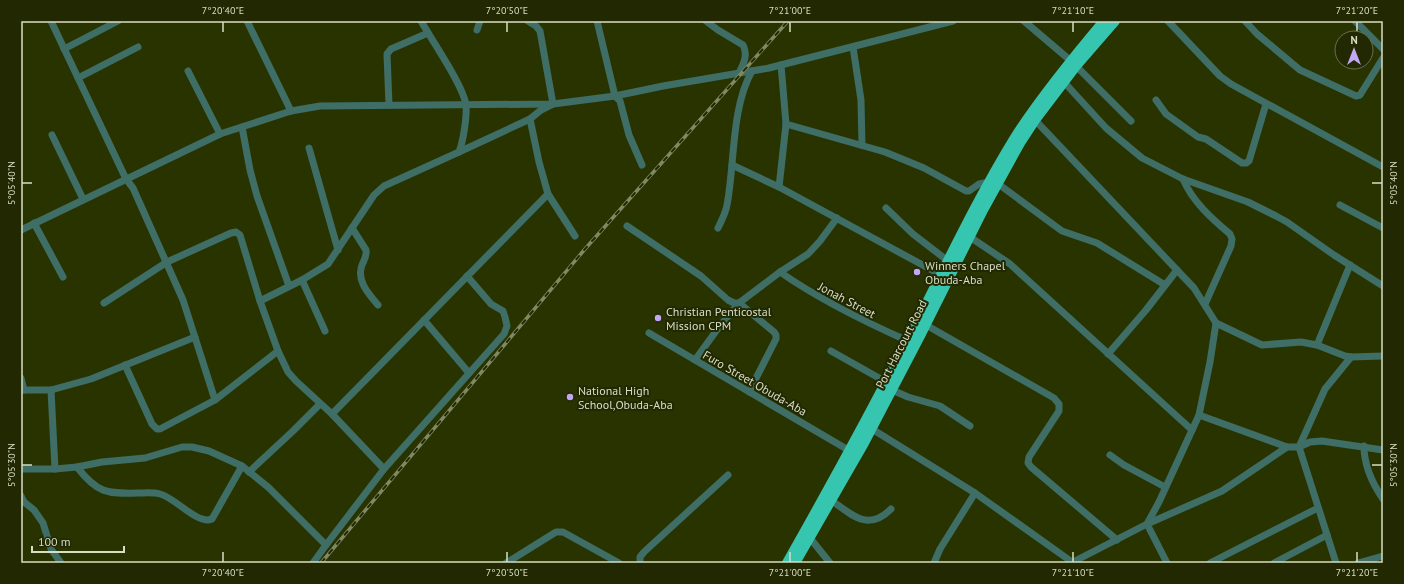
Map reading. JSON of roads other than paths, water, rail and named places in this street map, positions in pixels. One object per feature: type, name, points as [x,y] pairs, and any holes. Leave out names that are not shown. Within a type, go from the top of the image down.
[{"type":"highway","name":"Port Harcourt Road","points":[[787,563],[850,451],[926,325],[970,237],[1014,139],[1048,97],[1104,21]]},
{"type":"highway","name":"Port Harcourt Road","points":[[795,563],[872,429],[908,342],[941,275],[993,184],[1035,120],[1048,97],[1064,82],[1073,64],[1115,21]]},
{"type":"street","points":[[51,21],[126,179],[133,188],[167,262],[183,300],[215,400]]},
{"type":"street","points":[[64,49],[118,21]]},
{"type":"street","points":[[247,21],[291,111]]},
{"type":"street","points":[[421,21],[453,74],[466,105],[463,139],[459,152]]},
{"type":"street","points":[[477,30],[480,21]]},
{"type":"street","points":[[528,21],[536,26],[540,31],[553,104]]},
{"type":"street","points":[[597,21],[614,96],[620,101],[629,135],[642,165]]},
{"type":"street","points":[[706,21],[743,45],[746,54],[745,62],[740,73]]},
{"type":"street","points":[[21,230],[220,134],[291,111],[320,106],[553,104],[614,96],[781,65],[953,21]]},
{"type":"street","points":[[1024,21],[1073,64],[1131,121]]},
{"type":"street","points":[[1168,21],[1220,76],[1241,91],[1383,167]]},
{"type":"street","points":[[1245,21],[1300,70],[1356,96],[1360,95],[1383,58]]},
{"type":"street","points":[[1355,21],[1383,49]]},
{"type":"street","points":[[389,105],[387,54],[391,49],[428,33]]},
{"type":"street","points":[[78,78],[138,47]]},
{"type":"street","points":[[853,47],[861,100],[862,146]]},
{"type":"street","points":[[779,187],[786,124],[781,65]]},
{"type":"street","points":[[188,71],[220,134]]},
{"type":"street","points":[[718,228],[727,206],[739,108],[746,81],[752,71]]},
{"type":"street","points":[[1064,82],[1106,128],[1142,158],[1183,179],[1248,202],[1276,216],[1383,286]]},
{"type":"street","points":[[1156,100],[1166,114],[1191,133],[1206,139],[1242,163],[1249,161],[1266,104]]},
{"type":"street","points":[[260,301],[302,280],[328,264],[374,195],[384,186],[530,119],[541,110],[553,104]]},
{"type":"street","points":[[530,119],[539,162],[548,194],[575,236]]},
{"type":"street","points":[[1035,120],[1054,138],[1194,288],[1216,323],[1262,345],[1295,342],[1317,345],[1351,357],[1383,356]]},
{"type":"street","points":[[786,124],[884,152],[924,168],[966,191],[969,191],[979,184],[993,184],[1062,230],[1097,243],[1165,285]]},
{"type":"street","points":[[242,127],[250,170],[257,196],[289,286]]},
{"type":"street","points":[[52,135],[84,199]]},
{"type":"street","points":[[309,148],[338,250]]},
{"type":"street","points":[[732,165],[779,187],[941,275]]},
{"type":"street","points":[[1183,179],[1188,190],[1197,202],[1230,234],[1232,240],[1231,246],[1205,304]]},
{"type":"street","points":[[332,414],[548,194]]},
{"type":"street","points":[[1340,205],[1383,228]]},
{"type":"street","points":[[886,208],[913,234],[948,261]]},
{"type":"street","points":[[694,360],[719,327],[740,303],[780,272],[811,251],[837,218]]},
{"type":"street","points":[[34,224],[63,277]]},
{"type":"street","points":[[627,226],[701,276],[728,300],[734,303],[740,303],[774,332],[776,336],[775,342],[749,392]]},
{"type":"street","points":[[352,228],[367,253],[361,266],[360,277],[366,290],[378,305]]},
{"type":"street","points":[[104,303],[167,262],[236,232],[240,235],[260,301],[278,352],[288,372],[296,382],[332,414],[384,469]]},
{"type":"street","points":[[970,237],[1010,264],[1192,430]]},
{"type":"street","points":[[1317,345],[1350,265]]},
{"type":"street","points":[[1108,354],[1146,310],[1177,270]]},
{"type":"street","name":"Jonah Street","points":[[780,272],[808,291],[847,313],[908,342]]},
{"type":"street","points":[[313,563],[384,469],[504,334],[507,326],[506,317],[503,312],[491,304],[467,276]]},
{"type":"street","points":[[302,280],[325,331]]},
{"type":"street","points":[[424,320],[469,372]]},
{"type":"street","points":[[1147,524],[1198,415],[1210,362],[1216,323]]},
{"type":"street","points":[[926,325],[1054,398],[1059,404],[1059,411],[1029,456],[1028,463],[1117,540]]},
{"type":"street","name":"Furo Street Obuda-Aba","points":[[649,333],[850,451]]},
{"type":"street","points":[[21,378],[22,390],[51,390],[91,379],[195,336]]},
{"type":"street","points":[[125,365],[152,424],[157,429],[160,429],[215,400],[278,352]]},
{"type":"street","points":[[831,352],[908,397],[940,406],[970,426]]},
{"type":"street","points":[[1336,563],[1299,447],[1325,389],[1351,357]]},
{"type":"street","points":[[51,390],[55,469]]},
{"type":"street","points":[[249,472],[320,404]]},
{"type":"street","points":[[1198,415],[1288,447],[1299,447],[1310,442],[1322,441],[1383,450]]},
{"type":"street","points":[[872,429],[975,493],[1072,563],[1147,524],[1222,491],[1288,447]]},
{"type":"street","points":[[1364,446],[1364,459],[1369,474],[1377,491],[1383,499]]},
{"type":"street","points":[[21,469],[55,469],[77,467],[102,462],[145,458],[171,450],[192,447],[209,451],[242,466],[268,487],[326,545]]},
{"type":"street","points":[[1110,455],[1124,465],[1165,488]]},
{"type":"street","points":[[77,467],[91,484],[107,492],[116,494],[160,494],[200,518],[208,520],[212,519],[242,466]]},
{"type":"street","points":[[640,563],[640,558],[644,552],[728,475]]},
{"type":"street","points":[[934,563],[940,549],[975,493]]},
{"type":"street","points":[[21,496],[24,502],[34,510],[43,523],[51,549],[62,563]]},
{"type":"street","points":[[831,500],[854,517],[861,520],[878,518],[885,515],[891,509]]},
{"type":"street","points":[[1210,563],[1318,508]]},
{"type":"street","points":[[1147,524],[1167,563]]},
{"type":"street","points":[[506,563],[556,532],[563,532],[619,563]]},
{"type":"street","points":[[1274,563],[1327,535]]},
{"type":"street","points":[[810,538],[830,563]]},
{"type":"street","points":[[1358,563],[1383,556]]},
{"type":"railway","points":[[321,563],[585,249],[788,21]]},
{"type":"place","name":"Winners Chapel Obuda-Aba","points":[[917,272]]},
{"type":"place","name":"Christian Penticostal Mission CPM","points":[[658,318]]},
{"type":"place","name":"National High School,Obuda-Aba","points":[[570,397]]}]
